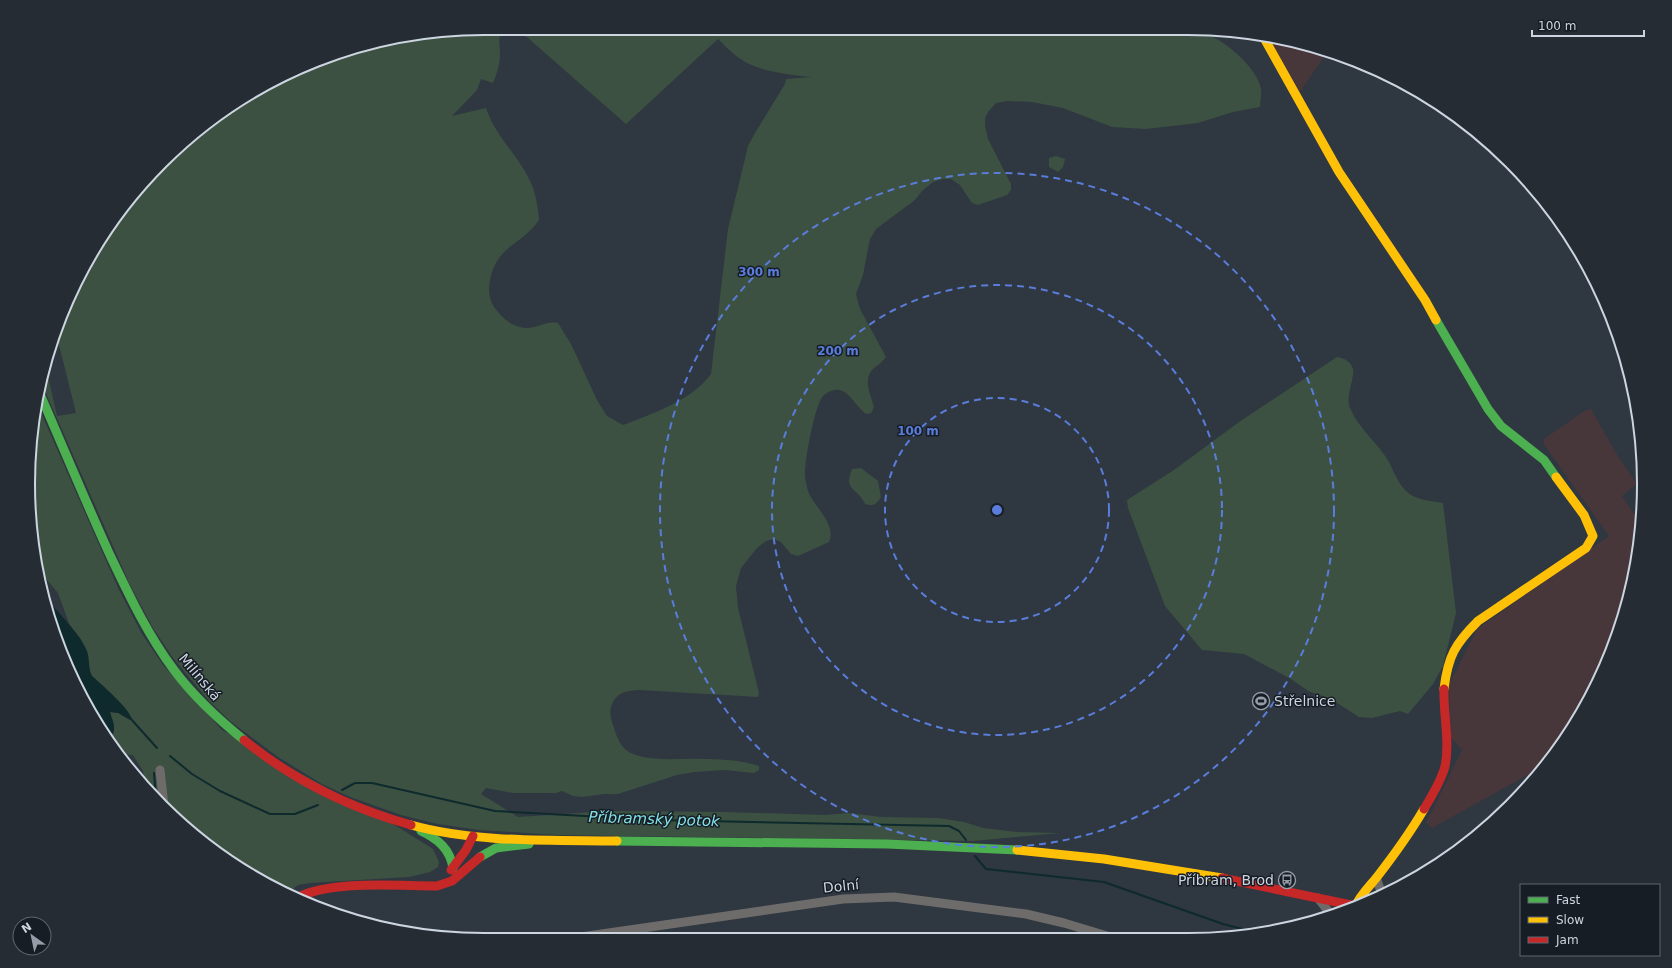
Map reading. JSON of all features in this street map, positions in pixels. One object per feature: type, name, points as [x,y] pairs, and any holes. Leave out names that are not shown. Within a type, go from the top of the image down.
[{"type":"main road","points":[[1266,42],[1339,172],[1425,300],[1488,409],[1501,426],[1544,460],[1584,515],[1593,536],[1586,548],[1478,621],[1464,635],[1453,650],[1446,671],[1444,691],[1446,757],[1444,769],[1436,791],[1423,812],[1376,878],[1358,900]]},
{"type":"main road","name":"Milínská","points":[[43,401],[125,587],[148,631],[185,684],[204,706],[226,726],[274,763],[319,790],[372,813],[416,827],[473,836],[557,840]]},
{"type":"main road","points":[[399,822],[433,836],[439,841],[448,851],[453,868]]},
{"type":"main road","points":[[423,886],[440,880],[453,868],[466,850],[473,836]]},
{"type":"main road","points":[[468,868],[473,858],[473,836]]},
{"type":"main road","points":[[303,895],[311,891],[339,886],[423,886],[447,884],[457,879],[480,857],[493,850],[504,846],[541,844],[557,840],[828,843],[973,847],[1039,852],[1175,869],[1240,881],[1346,904]]},
{"type":"street","points":[[160,770],[163,797]]},
{"type":"street","points":[[1376,878],[1380,890]]},
{"type":"street","name":"Dolní","points":[[608,933],[843,899],[883,897],[981,907],[1026,914],[1096,933]]},
{"type":"street","points":[[1318,898],[1328,910]]},
{"type":"shaded area","points":[[500,35],[499,61],[497,73],[493,83],[481,79],[477,90],[452,116],[486,108],[495,128],[525,172],[534,190],[539,220],[532,229],[504,252],[493,268],[489,294],[494,307],[508,322],[520,327],[530,328],[553,322],[558,323],[571,344],[597,400],[607,416],[623,425],[659,411],[682,399],[703,383],[711,374],[728,229],[748,146],[785,84],[786,79],[811,77],[778,73],[754,66],[739,58],[718,39],[626,124],[524,35],[1210,36],[1232,49],[1254,73],[1259,81],[1261,89],[1260,107],[1233,112],[1198,123],[1146,129],[1112,127],[1063,108],[1032,102],[1008,101],[996,103],[985,118],[985,126],[988,139],[1011,184],[1011,190],[1007,195],[978,205],[972,203],[960,185],[951,179],[943,179],[933,182],[922,191],[915,200],[876,229],[870,239],[863,275],[856,294],[860,309],[886,357],[872,370],[868,378],[868,388],[874,407],[871,413],[867,414],[863,412],[847,394],[840,390],[831,391],[823,396],[817,410],[806,459],[805,476],[808,491],[824,516],[830,529],[831,535],[829,542],[798,556],[791,554],[781,542],[774,539],[766,541],[757,548],[741,568],[736,586],[738,608],[759,693],[758,697],[639,690],[628,691],[615,698],[610,712],[618,740],[626,750],[633,754],[642,757],[662,759],[716,759],[738,761],[759,766],[759,770],[754,773],[725,770],[694,772],[677,775],[618,794],[582,797],[573,796],[562,791],[556,793],[513,793],[486,788],[481,794],[518,817],[609,811],[824,815],[849,813],[881,817],[939,818],[964,822],[983,828],[1017,832],[1060,833],[973,841],[558,835],[479,830],[438,824],[401,815],[350,797],[322,784],[278,757],[230,721],[209,701],[173,658],[153,628],[130,585],[45,391],[48,377],[57,416],[76,413],[58,342],[81,285],[95,259],[128,211],[146,188],[188,146],[235,111],[259,95],[285,81],[340,59],[368,50],[396,44],[455,36]]},
{"type":"shaded area","points":[[1272,43],[1304,50],[1324,57],[1300,92]]},
{"type":"shaded area","points":[[1056,156],[1065,159],[1063,167],[1058,172],[1049,167],[1049,158]]},
{"type":"shaded area","points":[[1337,357],[1347,360],[1353,369],[1353,377],[1349,393],[1350,408],[1363,429],[1389,462],[1396,477],[1406,491],[1423,500],[1443,503],[1456,613],[1443,666],[1433,684],[1408,714],[1400,711],[1372,718],[1359,717],[1331,699],[1308,691],[1291,679],[1244,654],[1202,650],[1165,606],[1128,508],[1127,500],[1174,470],[1239,422]]},
{"type":"shaded area","points":[[1591,409],[1616,453],[1637,484],[1622,496],[1636,516],[1633,543],[1622,600],[1603,656],[1591,683],[1577,708],[1561,733],[1528,777],[1526,776],[1432,828],[1426,823],[1462,750],[1451,738],[1449,685],[1477,629],[1609,536],[1543,443],[1544,439],[1584,411]]},
{"type":"shaded area","points":[[41,413],[119,590],[142,634],[163,665],[222,730],[398,827],[433,849],[439,862],[438,867],[430,872],[409,877],[310,883],[298,885],[292,890],[259,873],[211,840],[188,822],[146,780],[143,771],[133,755],[126,754],[112,735],[114,732],[110,712],[118,713],[124,708],[92,676],[89,671],[86,651],[70,626],[58,593],[45,578],[39,543],[36,513],[36,455]]},
{"type":"shaded area","points":[[861,468],[878,481],[881,497],[873,505],[865,504],[850,485],[849,481],[852,469]]},
{"type":"shaded area","points":[[52,605],[84,645],[87,651],[92,676],[120,702],[130,714],[132,719],[130,720],[118,713],[110,712],[114,723],[112,734],[81,683],[69,656]]},
{"type":"shaded area","points":[[855,932],[878,933],[839,933]]},
{"type":"waterway","name":"Příbramský potok","points":[[131,719],[157,748]]},
{"type":"waterway","name":"Příbramský potok","points":[[170,756],[192,774],[220,791],[270,814],[295,814],[318,805]]},
{"type":"waterway","points":[[154,773],[155,789]]},
{"type":"waterway","name":"Příbramský potok","points":[[342,790],[355,783],[372,783],[495,811],[657,820],[949,826],[959,831],[966,840]]},
{"type":"waterway","name":"Příbramský potok","points":[[975,856],[986,869],[1104,882],[1223,924],[1244,929]]},
{"type":"traffic: fast","points":[[1436,320],[1488,409],[1501,426],[1544,460],[1556,477]]},
{"type":"traffic: fast","points":[[43,401],[109,553],[155,642],[174,670],[198,698],[244,740]]},
{"type":"traffic: fast","points":[[421,831],[433,837],[442,845],[449,855],[453,868]]},
{"type":"traffic: fast","points":[[617,841],[887,844],[1017,850]]},
{"type":"traffic: fast","points":[[480,857],[496,848],[529,844]]},
{"type":"traffic: slow","points":[[1266,42],[1339,172],[1425,300],[1436,320]]},
{"type":"traffic: slow","points":[[1444,689],[1450,659],[1458,644],[1478,621],[1586,548],[1593,536],[1584,515],[1556,477]]},
{"type":"traffic: slow","points":[[1359,899],[1402,844],[1424,809]]},
{"type":"traffic: slow","points":[[411,825],[436,831],[487,838],[617,841]]},
{"type":"traffic: slow","points":[[1017,850],[1104,859],[1222,878]]},
{"type":"traffic: jam","points":[[1424,809],[1440,780],[1446,761],[1447,741],[1444,689]]},
{"type":"traffic: jam","points":[[244,740],[282,768],[323,791],[366,810],[411,825]]},
{"type":"traffic: jam","points":[[451,870],[466,850],[473,836]]},
{"type":"traffic: jam","points":[[303,895],[330,888],[348,886],[437,886],[452,881],[480,857]]},
{"type":"traffic: jam","points":[[1222,878],[1346,904]]},
{"type":"place","name":"Střelnice","points":[[1261,701]]},
{"type":"place","name":"Příbram, Brod","points":[[1287,880]]}]
